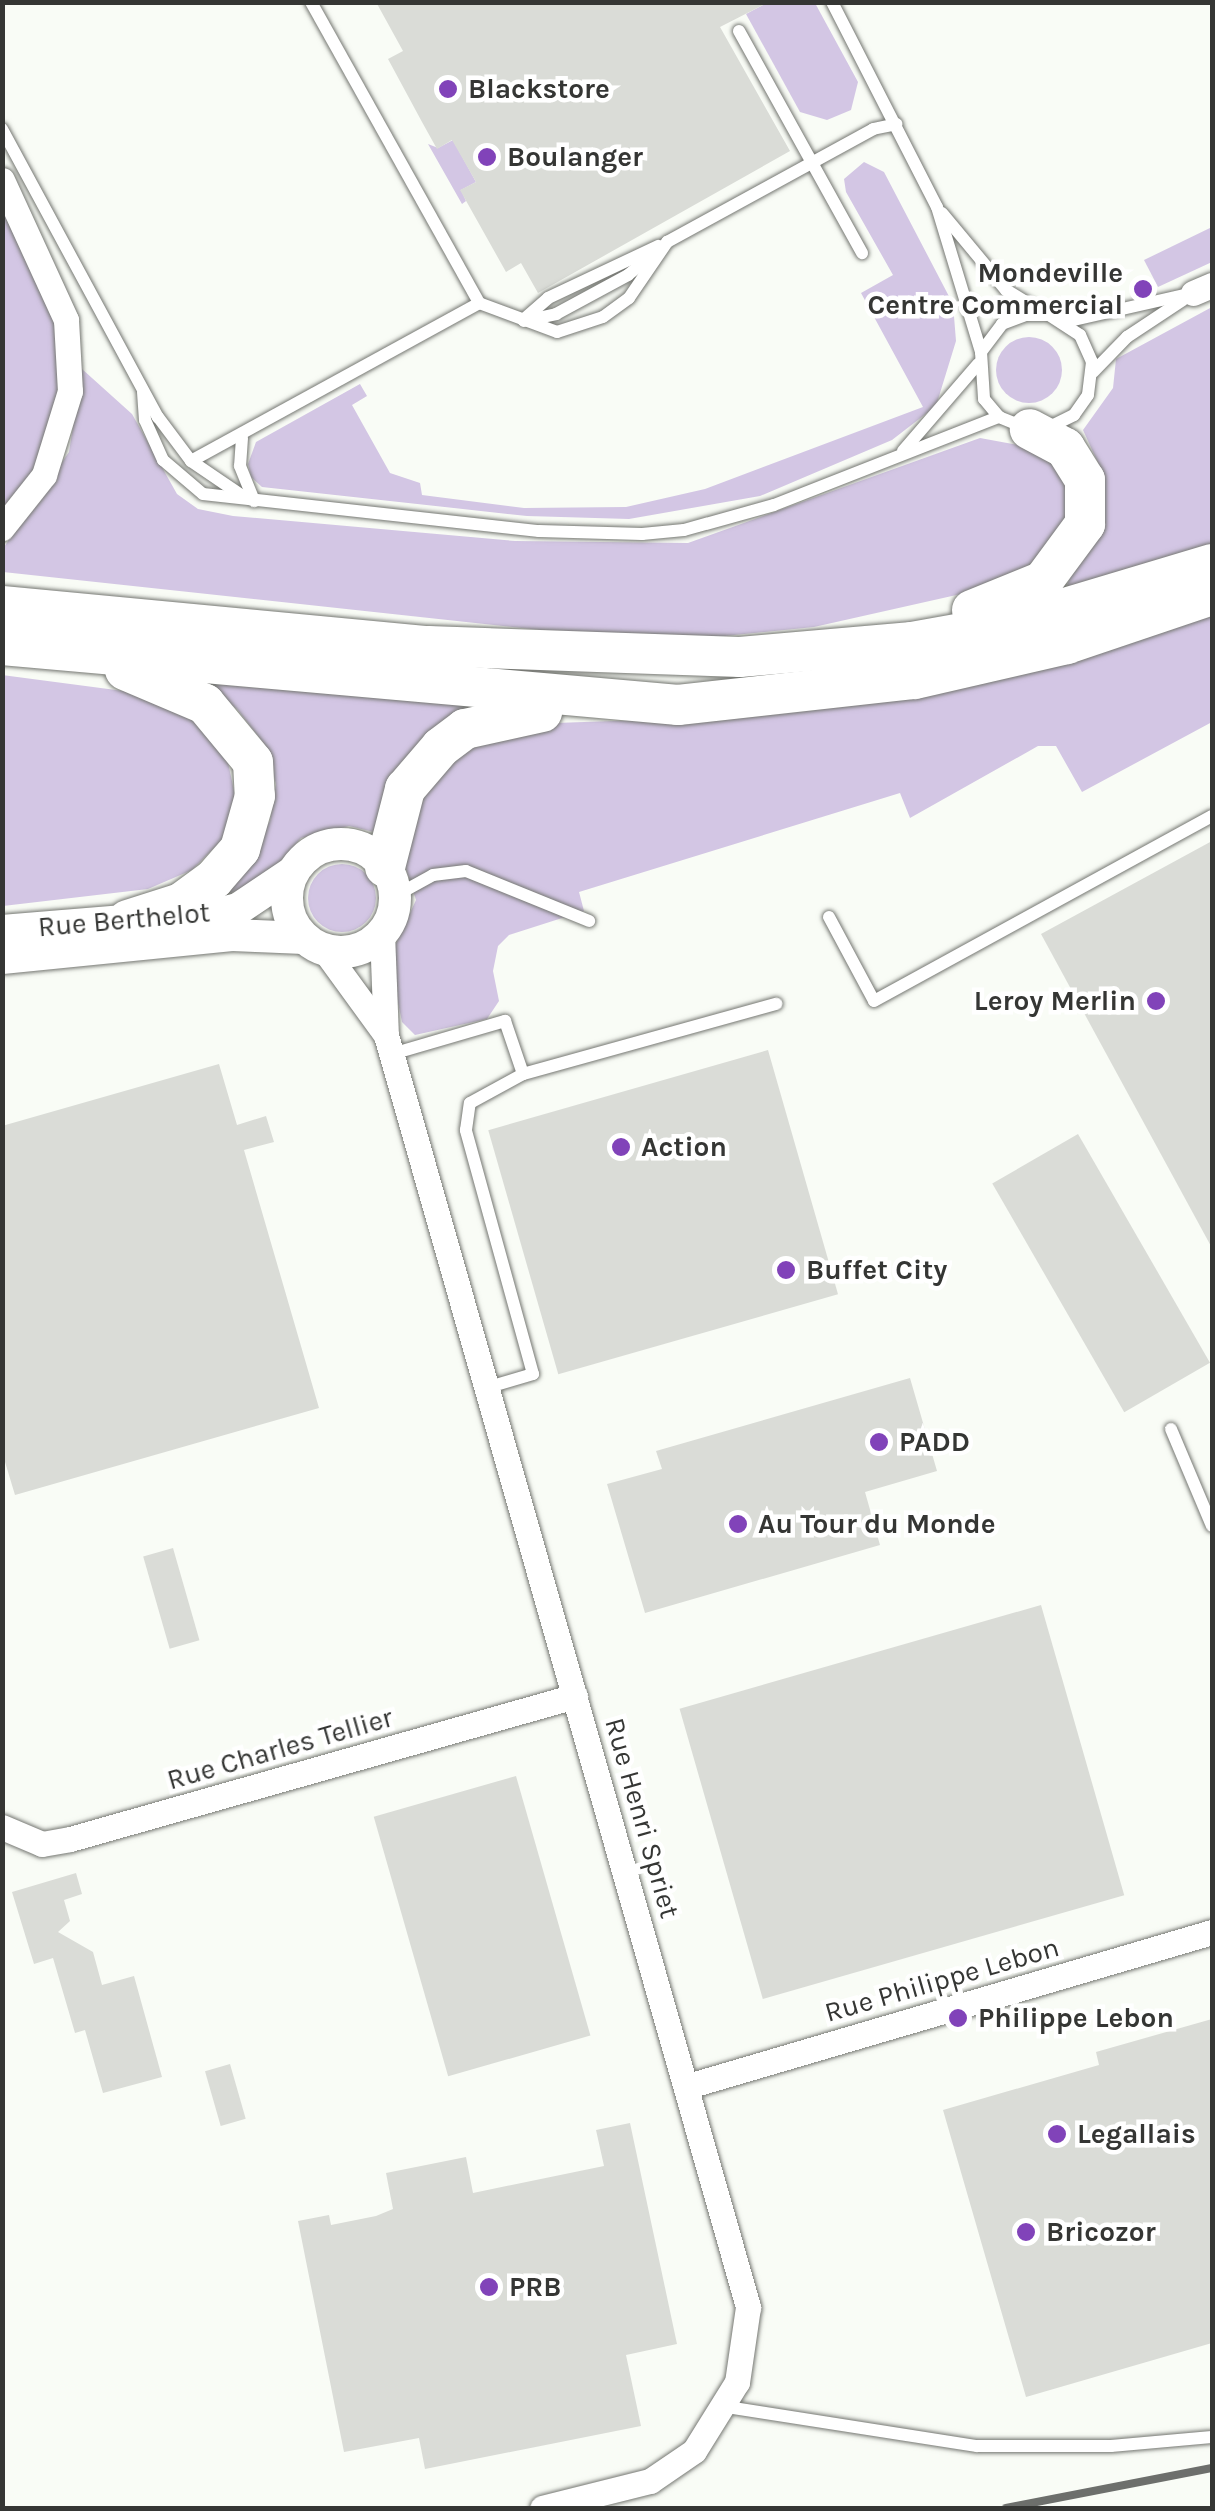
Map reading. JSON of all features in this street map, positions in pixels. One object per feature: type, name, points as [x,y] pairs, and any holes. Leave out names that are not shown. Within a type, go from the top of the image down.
[{"type":"main road","points":[[773,654],[888,633],[1007,601],[1043,582],[1076,542],[1089,505],[1085,480],[1066,448],[1015,423]]},
{"type":"main road","points":[[2,606],[448,648],[666,660],[912,642],[1012,624],[1212,564]]},
{"type":"main road","points":[[18,646],[591,702],[754,700],[916,679],[1067,644],[1212,595]]},
{"type":"main road","points":[[18,646],[141,675],[205,704],[253,762],[255,796],[240,849],[198,893],[128,920]]},
{"type":"main road","points":[[390,882],[405,790],[441,748],[465,729],[500,718],[591,702]]},
{"type":"street","points":[[2,180],[66,320],[70,391],[44,475],[2,528]]},
{"type":"street","points":[[338,844],[365,850],[390,882],[382,933],[389,1045],[286,900],[294,872],[312,852],[338,844]]},
{"type":"street","name":"Rue Berthelot","points":[[2,931],[238,909],[294,872]]},
{"type":"street","points":[[314,944],[356,950],[382,933]]},
{"type":"street","name":"Rue Berthelot","points":[[2,958],[232,935],[314,944]]},
{"type":"street","name":"Rue Henri Spriet","points":[[389,1045],[748,2307],[746,2354],[727,2406],[694,2451],[650,2481],[542,2508]]},
{"type":"street","name":"Rue Charles Tellier","points":[[2,1827],[42,1844],[70,1840],[576,1696]]},
{"type":"street","name":"Rue Philippe Lebon","points":[[688,2086],[1212,1932]]},
{"type":"lane","points":[[311,2],[479,303],[557,332],[603,316],[652,271],[667,242]]},
{"type":"lane","points":[[832,2],[937,208],[979,358],[984,399],[1015,423]]},
{"type":"lane","points":[[739,31],[862,253]]},
{"type":"lane","points":[[522,322],[872,129],[896,124]]},
{"type":"lane","points":[[3,132],[143,392],[191,461],[254,501]]},
{"type":"lane","points":[[937,208],[1006,290],[1064,322],[1086,343],[1093,372]]},
{"type":"lane","points":[[143,392],[153,443],[183,482],[203,494],[538,531],[642,534],[684,530],[774,506],[901,453],[1015,423],[1053,427],[1074,415],[1093,372],[1127,337],[1203,289]]},
{"type":"lane","points":[[1064,322],[1203,289]]},
{"type":"lane","points":[[191,461],[242,438],[479,303]]},
{"type":"lane","points":[[901,453],[1002,324],[1048,315]]},
{"type":"lane","points":[[242,438],[240,466],[254,501]]},
{"type":"lane","points":[[829,917],[874,1001],[1212,816]]},
{"type":"lane","points":[[390,882],[466,871],[589,921]]},
{"type":"lane","points":[[488,1387],[533,1374],[466,1130],[470,1103],[523,1074],[776,1004]]},
{"type":"lane","points":[[389,1045],[505,1021],[523,1074]]},
{"type":"lane","points":[[1170,1429],[1212,1526]]},
{"type":"lane","points":[[727,2406],[978,2446],[1111,2446],[1212,2436]]},
{"type":"shaded area","points":[[767,3],[815,3],[858,82],[851,110],[827,120],[800,112],[746,14]]},
{"type":"shaded area","points":[[453,140],[476,182],[461,190],[466,201],[462,204],[428,144],[438,148]]},
{"type":"shaded area","points":[[864,162],[884,172],[953,304],[956,341],[936,406],[892,440],[760,496],[629,519],[527,516],[262,487],[251,477],[248,464],[256,442],[360,384],[367,396],[352,405],[390,473],[420,483],[422,495],[524,508],[626,507],[705,489],[923,407],[861,293],[893,275],[846,192],[844,179]]},
{"type":"shaded area","points":[[2,206],[53,309],[61,380],[33,478],[2,510]]},
{"type":"shaded area","points":[[1212,227],[1212,262],[1158,287],[1144,260]]},
{"type":"shaded area","points":[[1212,307],[1212,547],[1066,589],[1104,476],[1083,430],[1113,388],[1116,359]]},
{"type":"shaded area","points":[[1029,337],[1052,347],[1062,370],[1052,393],[1029,403],[1006,393],[996,370],[1006,347]]},
{"type":"shaded area","points":[[82,369],[132,414],[177,494],[198,509],[233,516],[515,541],[688,543],[980,438],[1040,449],[1072,473],[1068,522],[1026,570],[992,587],[814,627],[705,638],[568,633],[3,572],[2,550],[69,452]]},
{"type":"shaded area","points":[[1212,611],[1212,722],[1082,792],[1056,746],[1038,746],[910,818],[900,793],[579,892],[584,911],[509,935],[498,946],[493,971],[499,1001],[487,1019],[415,1035],[402,1022],[389,959],[416,900],[404,863],[416,797],[477,738],[555,723],[760,716],[936,690]]},
{"type":"shaded area","points":[[2,675],[131,692],[185,711],[223,739],[236,800],[226,836],[192,870],[148,889],[3,906]]},
{"type":"shaded area","points":[[202,683],[482,706],[393,780],[374,832],[349,826],[301,838],[261,883],[205,901],[250,859],[270,821],[276,784],[265,745],[237,709]]},
{"type":"shaded area","points":[[342,864],[366,874],[376,898],[366,922],[342,932],[318,922],[308,898],[318,874]]},
{"type":"building","points":[[376,2],[769,2],[720,27],[790,151],[538,293],[521,263],[506,272],[460,190],[476,182],[452,140],[437,149],[388,59],[403,51]]},
{"type":"building","name":"Leroy Merlin","points":[[1212,841],[1212,1248],[1041,934]]},
{"type":"building","points":[[768,1050],[838,1294],[558,1374],[488,1130]]},
{"type":"building","points":[[219,1064],[237,1125],[266,1116],[274,1142],[244,1150],[319,1408],[15,1495],[2,1452],[2,1126]]},
{"type":"building","points":[[1078,1134],[1210,1363],[1124,1412],[992,1184]]},
{"type":"building","points":[[910,1378],[937,1471],[865,1492],[880,1545],[645,1613],[607,1484],[662,1469],[656,1451]]},
{"type":"building","points":[[173,1548],[199,1640],[170,1649],[143,1557]]},
{"type":"building","points":[[1041,1605],[1124,1895],[763,1999],[680,1709]]},
{"type":"building","points":[[516,1776],[590,2036],[448,2076],[374,1817]]},
{"type":"building","points":[[76,1873],[82,1894],[64,1900],[70,1921],[58,1932],[93,1952],[102,1985],[134,1976],[162,2077],[103,2093],[85,2030],[75,2033],[53,1958],[34,1964],[12,1892]]},
{"type":"building","points":[[1212,2019],[1212,2343],[1026,2397],[943,2110],[1099,2065],[1096,2052]]},
{"type":"building","points":[[230,2064],[246,2119],[221,2126],[205,2071]]},
{"type":"building","name":"PRB","points":[[630,2123],[677,2344],[626,2355],[641,2426],[425,2469],[419,2438],[344,2452],[298,2221],[329,2215],[331,2225],[376,2216],[393,2209],[386,2173],[466,2157],[473,2193],[604,2166],[596,2130]]},
{"type":"railway","points":[[1006,2508],[1212,2468]]},
{"type":"place","name":"Blackstore","points":[[448,89]]},
{"type":"place","name":"Boulanger","points":[[487,157]]},
{"type":"place","name":"Mondeville Centre Commercial","points":[[1143,289]]},
{"type":"place","name":"Leroy Merlin","points":[[1156,1001]]},
{"type":"place","name":"Action","points":[[621,1147]]},
{"type":"place","name":"Buffet City","points":[[786,1270]]},
{"type":"place","name":"PADD","points":[[879,1442]]},
{"type":"place","name":"Au Tour du Monde","points":[[738,1524]]},
{"type":"place","name":"Philippe Lebon","points":[[958,2018]]},
{"type":"place","name":"Legallais","points":[[1057,2134]]},
{"type":"place","name":"Bricozor","points":[[1026,2232]]},
{"type":"place","name":"PRB","points":[[489,2287]]}]
